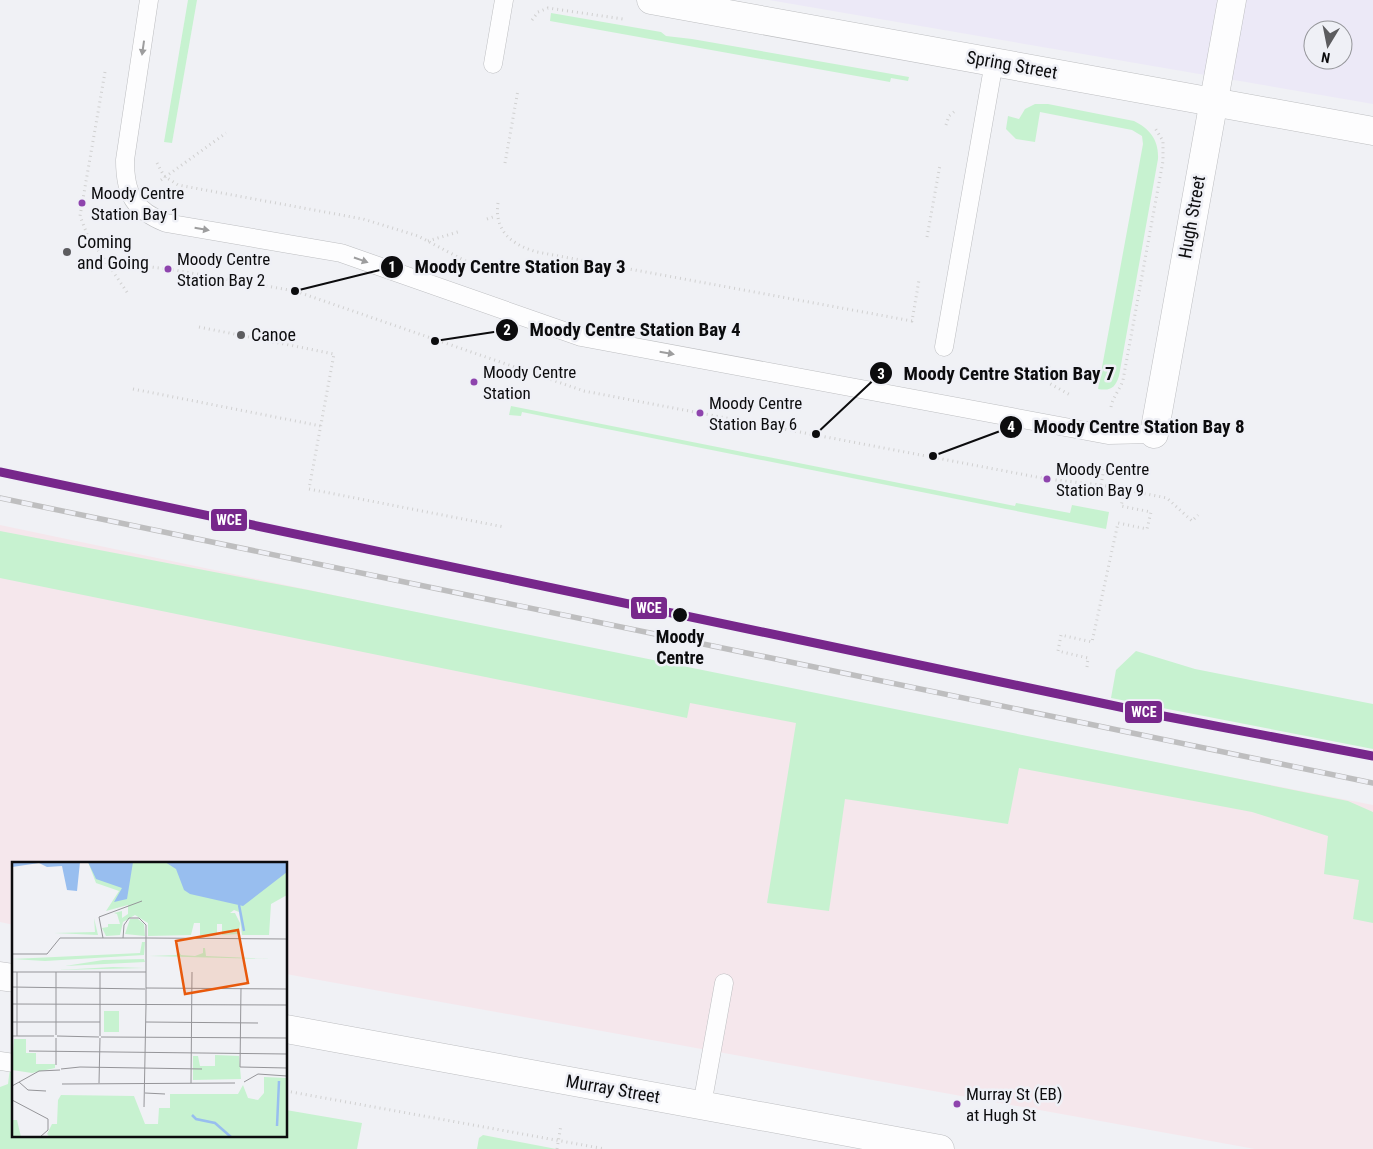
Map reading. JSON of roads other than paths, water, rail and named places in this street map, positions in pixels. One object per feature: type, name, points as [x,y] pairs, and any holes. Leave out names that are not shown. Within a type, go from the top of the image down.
[{"type":"street","name":"Spring Street","points":[[651,0],[1373,131]]},
{"type":"street","name":"Hugh Street","points":[[1154,434],[1232,0]]},
{"type":"street","name":"Murray Street","points":[[288,1028],[940,1149]]},
{"type":"lane","points":[[149,0],[127,146],[125,177],[133,201],[142,212],[154,218],[166,223],[341,253],[580,337],[1108,435],[1154,434]]},
{"type":"lane","points":[[493,64],[504,0]]},
{"type":"lane","points":[[944,347],[994,62]]},
{"type":"lane","points":[[702,1105],[724,983]]},
{"type":"railway","points":[[0,498],[1373,783]]},
{"type":"place","name":"Moody Centre Station Bay 1","points":[[82,203]]},
{"type":"place","name":"Coming and Going","points":[[67,252]]},
{"type":"place","name":"Moody Centre Station Bay 2","points":[[168,269]]},
{"type":"place","name":"Moody Centre Station Bay 3","points":[[295,291]]},
{"type":"place","name":"Canoe","points":[[241,335]]},
{"type":"place","name":"Moody Centre Station Bay 4","points":[[435,341]]},
{"type":"place","name":"Moody Centre Station","points":[[474,382]]},
{"type":"place","name":"Moody Centre Station Bay 6","points":[[700,413]]},
{"type":"place","name":"Moody Centre Station Bay 7","points":[[816,434]]},
{"type":"place","name":"Moody Centre Station Bay 8","points":[[933,456]]},
{"type":"place","name":"Moody Centre Station Bay 9","points":[[1047,479]]},
{"type":"place","name":"Moody Centre","points":[[680,615]]},
{"type":"place","name":"Murray St (EB) at Hugh St","points":[[957,1104]]}]
